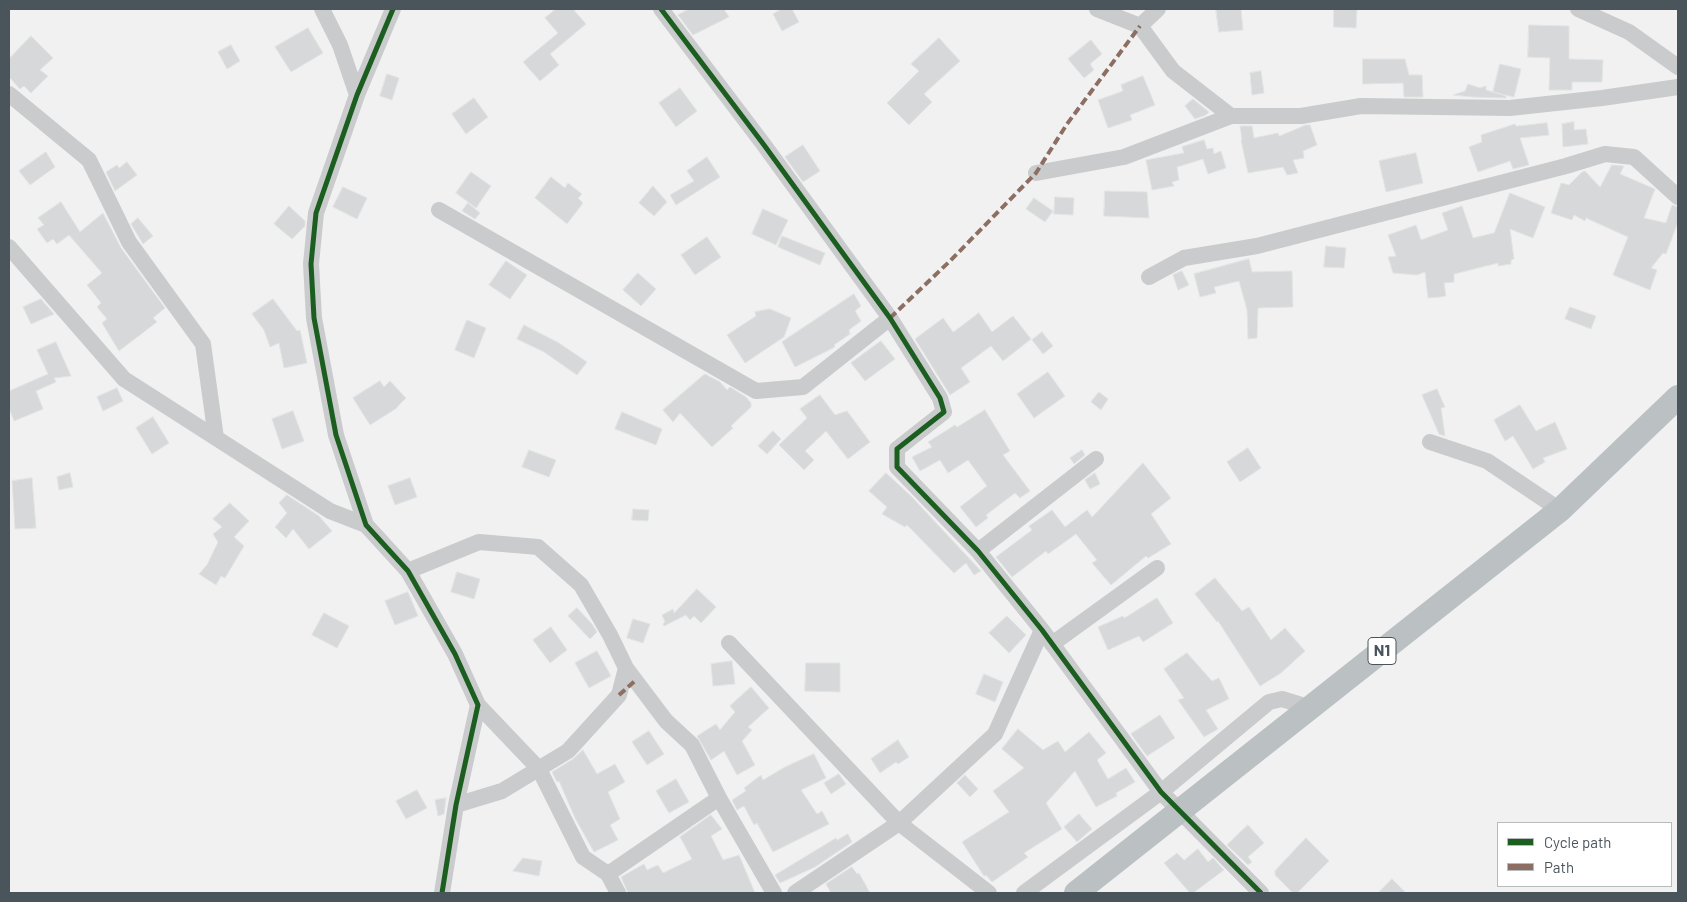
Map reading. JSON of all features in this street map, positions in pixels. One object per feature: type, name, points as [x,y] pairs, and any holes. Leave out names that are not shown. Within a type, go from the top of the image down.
[{"type":"highway","name":"N1","points":[[1076,893],[1560,510],[1678,397]]},
{"type":"street","points":[[322,9],[340,45],[357,95]]},
{"type":"street","points":[[393,9],[357,95],[316,212],[311,264],[314,318],[336,436],[366,525],[408,570],[455,654],[478,705],[539,769],[583,857],[608,874],[618,893]]},
{"type":"street","points":[[661,9],[764,145],[890,318],[940,398],[944,412],[897,449],[897,467],[978,551],[1042,630],[1161,792],[1260,893]]},
{"type":"street","points":[[1097,9],[1140,26],[1172,71],[1231,116]]},
{"type":"street","points":[[1140,26],[1158,9]]},
{"type":"street","points":[[1578,9],[1629,32],[1678,67]]},
{"type":"street","points":[[1036,173],[1124,158],[1231,116],[1301,116],[1361,106],[1510,108],[1678,88]]},
{"type":"street","points":[[9,94],[89,160],[129,242],[203,344],[216,438]]},
{"type":"street","points":[[1149,277],[1184,258],[1257,246],[1606,154],[1634,158],[1678,198]]},
{"type":"street","points":[[438,210],[756,391],[803,388],[890,318]]},
{"type":"street","points":[[9,247],[124,379],[330,511],[366,525]]},
{"type":"street","points":[[1430,442],[1488,461],[1560,510]]},
{"type":"street","points":[[978,551],[1096,459]]},
{"type":"street","points":[[408,570],[479,542],[538,547],[581,585],[610,635],[626,668],[666,720],[692,745],[719,798],[774,893]]},
{"type":"street","points":[[1052,644],[1157,568]]},
{"type":"street","points":[[795,893],[899,822],[995,734],[1042,630]]},
{"type":"street","points":[[729,643],[899,822],[989,893]]},
{"type":"street","points":[[456,805],[502,791],[568,751],[619,696],[626,668]]},
{"type":"street","points":[[1024,893],[1161,792],[1269,702],[1282,699],[1311,708]]},
{"type":"street","points":[[442,893],[456,805],[478,705]]},
{"type":"street","points":[[608,874],[719,798]]},
{"type":"building","points":[[556,9],[573,9],[586,24],[550,54],[559,65],[540,81],[523,62],[558,33],[545,18]]},
{"type":"building","points":[[689,9],[724,9],[729,17],[693,35],[678,15]]},
{"type":"building","points":[[782,9],[792,9],[799,22],[782,31],[773,14]]},
{"type":"building","points":[[1216,9],[1241,9],[1243,30],[1219,32]]},
{"type":"building","points":[[1334,9],[1357,9],[1356,28],[1334,27]]},
{"type":"building","points":[[1529,25],[1569,26],[1569,59],[1603,60],[1602,82],[1572,82],[1572,90],[1549,90],[1550,58],[1528,57]]},
{"type":"building","points":[[308,28],[323,53],[291,72],[275,47]]},
{"type":"building","points":[[31,36],[53,58],[40,70],[48,76],[31,93],[24,86],[20,89],[9,77],[9,59]]},
{"type":"building","points":[[939,38],[960,61],[924,94],[932,102],[909,125],[887,103],[919,71],[911,64]]},
{"type":"building","points":[[1091,40],[1102,54],[1090,64],[1094,70],[1084,78],[1068,59]]},
{"type":"building","points":[[231,45],[240,61],[227,69],[218,52]]},
{"type":"building","points":[[1363,59],[1405,59],[1409,75],[1422,75],[1423,97],[1404,97],[1403,83],[1363,84]]},
{"type":"building","points":[[1500,64],[1521,69],[1514,97],[1493,92]]},
{"type":"building","points":[[1261,71],[1264,93],[1252,95],[1250,73]]},
{"type":"building","points":[[387,74],[399,78],[392,100],[380,96]]},
{"type":"building","points":[[1143,76],[1155,105],[1130,115],[1132,120],[1108,128],[1098,100],[1123,91],[1121,85]]},
{"type":"building","points":[[1468,84],[1480,88],[1486,86],[1486,90],[1506,96],[1506,98],[1453,95],[1465,91]]},
{"type":"building","points":[[680,88],[697,111],[676,127],[659,103]]},
{"type":"building","points":[[474,98],[488,117],[466,134],[452,114]]},
{"type":"building","points":[[1193,99],[1209,112],[1206,115],[1195,119],[1185,106]]},
{"type":"building","points":[[1574,122],[1574,130],[1586,129],[1588,144],[1563,147],[1562,124]]},
{"type":"building","points":[[1547,123],[1549,135],[1520,138],[1529,165],[1513,169],[1510,161],[1478,172],[1469,147],[1482,142],[1481,135],[1515,124],[1516,126]]},
{"type":"building","points":[[1310,125],[1317,145],[1303,151],[1304,158],[1293,160],[1298,173],[1287,175],[1283,167],[1248,173],[1240,126],[1252,126],[1254,138],[1278,133],[1279,136]]},
{"type":"building","points":[[1204,140],[1207,149],[1213,148],[1214,154],[1221,151],[1226,168],[1208,174],[1203,159],[1177,167],[1179,180],[1172,182],[1174,186],[1152,190],[1146,160],[1184,153],[1182,147]]},
{"type":"building","points":[[803,145],[820,171],[803,182],[785,157]]},
{"type":"building","points":[[46,152],[55,167],[30,185],[19,171]]},
{"type":"building","points":[[1416,153],[1423,183],[1386,192],[1379,161]]},
{"type":"building","points":[[707,157],[720,177],[676,205],[670,195],[694,181],[687,171]]},
{"type":"building","points":[[127,162],[137,175],[115,191],[106,172],[117,165],[119,168]]},
{"type":"building","points":[[1612,165],[1624,166],[1620,174],[1655,189],[1644,218],[1666,223],[1672,205],[1678,207],[1678,222],[1666,254],[1663,253],[1651,268],[1657,270],[1650,290],[1613,275],[1628,237],[1586,218],[1585,221],[1574,215],[1572,220],[1551,213],[1561,183],[1569,185],[1585,171],[1600,187]]},
{"type":"building","points":[[471,172],[491,186],[476,208],[456,193]]},
{"type":"building","points":[[551,177],[565,188],[568,183],[582,194],[578,198],[583,203],[567,224],[535,198]]},
{"type":"building","points":[[653,186],[667,202],[654,216],[639,203]]},
{"type":"building","points":[[343,187],[367,198],[357,219],[333,207]]},
{"type":"building","points":[[1105,191],[1147,192],[1149,218],[1104,216]]},
{"type":"building","points":[[1510,193],[1545,207],[1533,238],[1510,229],[1514,259],[1511,260],[1511,264],[1498,266],[1498,263],[1454,274],[1454,282],[1444,283],[1446,296],[1428,298],[1425,272],[1417,275],[1393,273],[1388,257],[1396,256],[1388,235],[1416,225],[1421,240],[1448,230],[1442,213],[1462,206],[1473,238],[1494,233]]},
{"type":"building","points":[[1055,197],[1074,198],[1073,215],[1054,214]]},
{"type":"building","points":[[1034,198],[1053,211],[1045,222],[1026,209]]},
{"type":"building","points":[[61,202],[80,232],[103,213],[121,248],[165,308],[153,318],[157,322],[119,351],[102,323],[107,319],[97,307],[101,303],[87,285],[102,273],[69,235],[57,244],[53,239],[47,243],[37,229],[44,225],[38,218]]},
{"type":"building","points":[[468,203],[480,213],[475,219],[462,211]]},
{"type":"building","points":[[289,206],[305,221],[305,226],[292,239],[274,224]]},
{"type":"building","points":[[763,209],[788,220],[776,245],[752,234]]},
{"type":"building","points":[[138,218],[153,236],[143,244],[131,224]]},
{"type":"building","points":[[782,236],[825,253],[820,265],[778,247]]},
{"type":"building","points":[[707,237],[721,257],[695,275],[681,255]]},
{"type":"building","points":[[1326,246],[1346,248],[1344,268],[1324,267]]},
{"type":"building","points":[[1249,259],[1252,272],[1292,271],[1293,307],[1258,308],[1257,338],[1248,339],[1247,310],[1239,281],[1214,287],[1216,293],[1200,297],[1194,274]]},
{"type":"building","points":[[506,261],[527,275],[510,299],[489,285]]},
{"type":"building","points":[[1182,271],[1189,285],[1178,290],[1173,275]]},
{"type":"building","points":[[638,273],[656,289],[641,306],[623,290]]},
{"type":"building","points":[[854,294],[861,306],[855,311],[861,321],[849,330],[850,334],[834,345],[835,347],[795,367],[782,342]]},
{"type":"building","points":[[41,299],[54,314],[31,324],[23,307]]},
{"type":"building","points":[[273,299],[297,331],[300,330],[307,363],[284,368],[279,343],[270,347],[264,330],[252,314]]},
{"type":"building","points":[[1570,307],[1596,316],[1591,329],[1565,319]]},
{"type":"building","points":[[770,309],[791,318],[784,337],[745,363],[727,335],[756,316],[755,312]]},
{"type":"building","points":[[979,313],[992,332],[1013,316],[1031,339],[1003,361],[991,346],[961,368],[970,382],[950,395],[915,339],[943,318],[953,332]]},
{"type":"building","points":[[467,320],[486,328],[474,358],[455,350]]},
{"type":"building","points":[[524,325],[559,343],[587,362],[577,375],[544,352],[517,339]]},
{"type":"building","points":[[1042,332],[1053,346],[1043,354],[1032,340]]},
{"type":"building","points":[[881,341],[895,359],[865,381],[851,363]]},
{"type":"building","points":[[56,342],[71,376],[54,378],[56,382],[36,391],[43,409],[14,421],[9,408],[9,391],[48,374],[37,350]]},
{"type":"building","points":[[1048,372],[1065,396],[1034,418],[1017,394]]},
{"type":"building","points":[[705,374],[720,382],[727,390],[730,387],[746,397],[751,403],[751,407],[731,426],[733,428],[712,447],[680,413],[673,422],[663,410]]},
{"type":"building","points":[[380,381],[384,387],[390,381],[406,398],[397,408],[370,425],[353,398]]},
{"type":"building","points":[[117,388],[123,401],[103,411],[97,397]]},
{"type":"building","points":[[1437,389],[1445,407],[1441,408],[1445,436],[1439,434],[1422,395]]},
{"type":"building","points":[[1099,392],[1108,399],[1101,410],[1091,402]]},
{"type":"building","points":[[820,395],[835,415],[847,411],[870,442],[848,459],[826,431],[805,451],[814,460],[804,470],[779,445],[807,418],[800,409]]},
{"type":"building","points":[[1520,405],[1536,431],[1555,422],[1567,449],[1543,458],[1545,462],[1533,469],[1513,436],[1505,441],[1494,420]]},
{"type":"building","points":[[985,410],[1010,451],[1003,455],[1030,491],[1020,498],[1015,493],[986,515],[988,518],[976,527],[960,507],[987,486],[968,460],[948,473],[940,460],[920,471],[912,457],[932,447],[928,442],[955,425],[957,427]]},
{"type":"building","points":[[293,411],[304,441],[282,449],[272,419]]},
{"type":"building","points":[[622,412],[662,429],[656,445],[615,429]]},
{"type":"building","points":[[153,417],[169,443],[152,454],[136,428]]},
{"type":"building","points":[[773,431],[781,439],[767,454],[758,446]]},
{"type":"building","points":[[1248,448],[1261,468],[1240,482],[1227,462]]},
{"type":"building","points":[[529,450],[556,460],[549,477],[522,467]]},
{"type":"building","points":[[1082,450],[1085,455],[1074,464],[1070,458]]},
{"type":"building","points":[[1143,463],[1171,498],[1151,514],[1171,544],[1148,558],[1146,556],[1111,585],[1092,563],[1097,560],[1076,534],[1048,554],[1046,551],[1012,577],[996,557],[1032,530],[1029,526],[1052,510],[1065,527],[1087,510],[1092,517]]},
{"type":"building","points":[[70,473],[73,487],[59,490],[57,477]]},
{"type":"building","points":[[886,473],[911,496],[981,571],[974,575],[966,563],[954,573],[907,525],[905,527],[882,514],[887,507],[869,491]]},
{"type":"building","points":[[1095,473],[1100,484],[1090,489],[1085,480]]},
{"type":"building","points":[[32,478],[36,528],[15,529],[12,481]]},
{"type":"building","points":[[410,478],[417,497],[395,505],[388,486]]},
{"type":"building","points":[[287,495],[319,516],[332,531],[309,549],[293,529],[286,538],[275,527],[287,513],[279,503]]},
{"type":"building","points":[[230,503],[249,521],[234,537],[244,546],[225,578],[221,576],[216,585],[199,574],[207,565],[218,542],[213,534],[222,527],[213,519]]},
{"type":"building","points":[[633,509],[649,510],[648,521],[632,520]]},
{"type":"building","points":[[457,572],[480,579],[474,599],[451,592]]},
{"type":"building","points":[[1215,578],[1242,611],[1249,607],[1271,640],[1285,628],[1305,651],[1281,673],[1260,686],[1218,621],[1195,594]]},
{"type":"building","points":[[697,589],[716,607],[701,623],[694,616],[690,620],[686,615],[664,626],[665,622],[662,615],[673,609],[674,613]]},
{"type":"building","points":[[408,592],[418,616],[395,625],[385,601]]},
{"type":"building","points":[[1157,598],[1173,623],[1143,642],[1139,636],[1108,650],[1098,627],[1123,616],[1124,618]]},
{"type":"building","points":[[577,608],[597,632],[590,639],[568,616]]},
{"type":"building","points":[[324,613],[349,626],[337,648],[312,635]]},
{"type":"building","points":[[1007,616],[1026,635],[1009,653],[989,633]]},
{"type":"building","points":[[633,619],[650,624],[643,643],[627,638]]},
{"type":"building","points":[[551,627],[567,650],[550,663],[533,640]]},
{"type":"building","points":[[597,651],[611,676],[589,688],[575,663]]},
{"type":"building","points":[[1187,653],[1212,681],[1219,678],[1229,699],[1206,710],[1218,729],[1204,737],[1178,700],[1184,698],[1164,669]]},
{"type":"building","points":[[732,661],[735,684],[713,686],[711,664]]},
{"type":"building","points":[[806,663],[840,663],[840,692],[805,691]]},
{"type":"building","points":[[984,674],[1003,682],[995,702],[976,694]]},
{"type":"building","points":[[751,687],[769,708],[748,727],[752,730],[742,741],[755,765],[737,775],[724,751],[711,760],[697,736],[716,724],[720,730],[735,712],[730,706]]},
{"type":"building","points":[[1160,715],[1175,738],[1147,756],[1131,734]]},
{"type":"building","points":[[1018,729],[1043,750],[1058,741],[1065,752],[1089,732],[1106,753],[1097,760],[1108,779],[1126,768],[1135,782],[1116,793],[1117,796],[1096,807],[1075,771],[1046,803],[1062,829],[1024,853],[1028,857],[992,882],[986,875],[984,876],[962,842],[1009,812],[993,791],[1024,768],[1002,749]]},
{"type":"building","points":[[649,731],[664,754],[647,765],[632,742]]},
{"type":"building","points":[[898,740],[909,757],[898,764],[896,762],[880,773],[871,759]]},
{"type":"building","points":[[583,750],[597,774],[615,764],[625,782],[608,792],[620,819],[610,825],[618,840],[594,852],[575,818],[559,781],[557,782],[552,772],[573,759]]},
{"type":"building","points":[[814,754],[826,778],[801,790],[817,814],[822,811],[829,824],[773,852],[757,823],[754,825],[744,806],[737,810],[732,800],[746,791],[744,788],[761,775],[763,780],[785,767]]},
{"type":"building","points":[[839,774],[846,784],[831,794],[824,783]]},
{"type":"building","points":[[965,775],[978,789],[970,797],[957,783]]},
{"type":"building","points":[[676,779],[689,802],[669,813],[656,791]]},
{"type":"building","points":[[417,790],[427,808],[406,819],[396,801]]},
{"type":"building","points":[[446,798],[444,814],[438,816],[435,800]]},
{"type":"building","points":[[1079,814],[1092,829],[1077,842],[1064,827]]},
{"type":"building","points":[[711,815],[722,829],[711,836],[723,860],[739,855],[755,893],[628,893],[621,877],[644,864],[647,870],[658,865],[663,873],[692,859],[680,837]]},
{"type":"building","points":[[1248,825],[1264,843],[1248,857],[1252,862],[1248,865],[1227,845]]},
{"type":"building","points":[[848,834],[852,842],[815,867],[780,883],[775,875],[836,838],[837,840]]},
{"type":"building","points":[[1306,838],[1329,861],[1297,893],[1293,893],[1275,875],[1275,871]]},
{"type":"building","points":[[1198,849],[1208,862],[1213,858],[1224,870],[1193,893],[1190,893],[1164,863],[1177,853],[1184,860]]},
{"type":"building","points":[[523,858],[542,861],[539,876],[513,871]]},
{"type":"building","points":[[852,867],[857,874],[859,873],[870,893],[831,893],[826,884]]},
{"type":"building","points":[[1392,879],[1406,893],[1378,893]]},
{"type":"marked path","points":[[890,318],[950,261],[1036,173],[1067,124],[1140,26]]},
{"type":"marked path","points":[[619,695],[635,681]]},
{"type":"cycle path","points":[[393,9],[357,95],[316,213],[311,264],[314,318],[336,435],[366,525],[408,571],[455,654],[478,705],[456,805],[442,893]]},
{"type":"cycle path","points":[[661,9],[764,145],[890,318],[940,398],[944,412],[897,449],[897,467],[978,551],[1042,630],[1161,792],[1261,893]]}]
